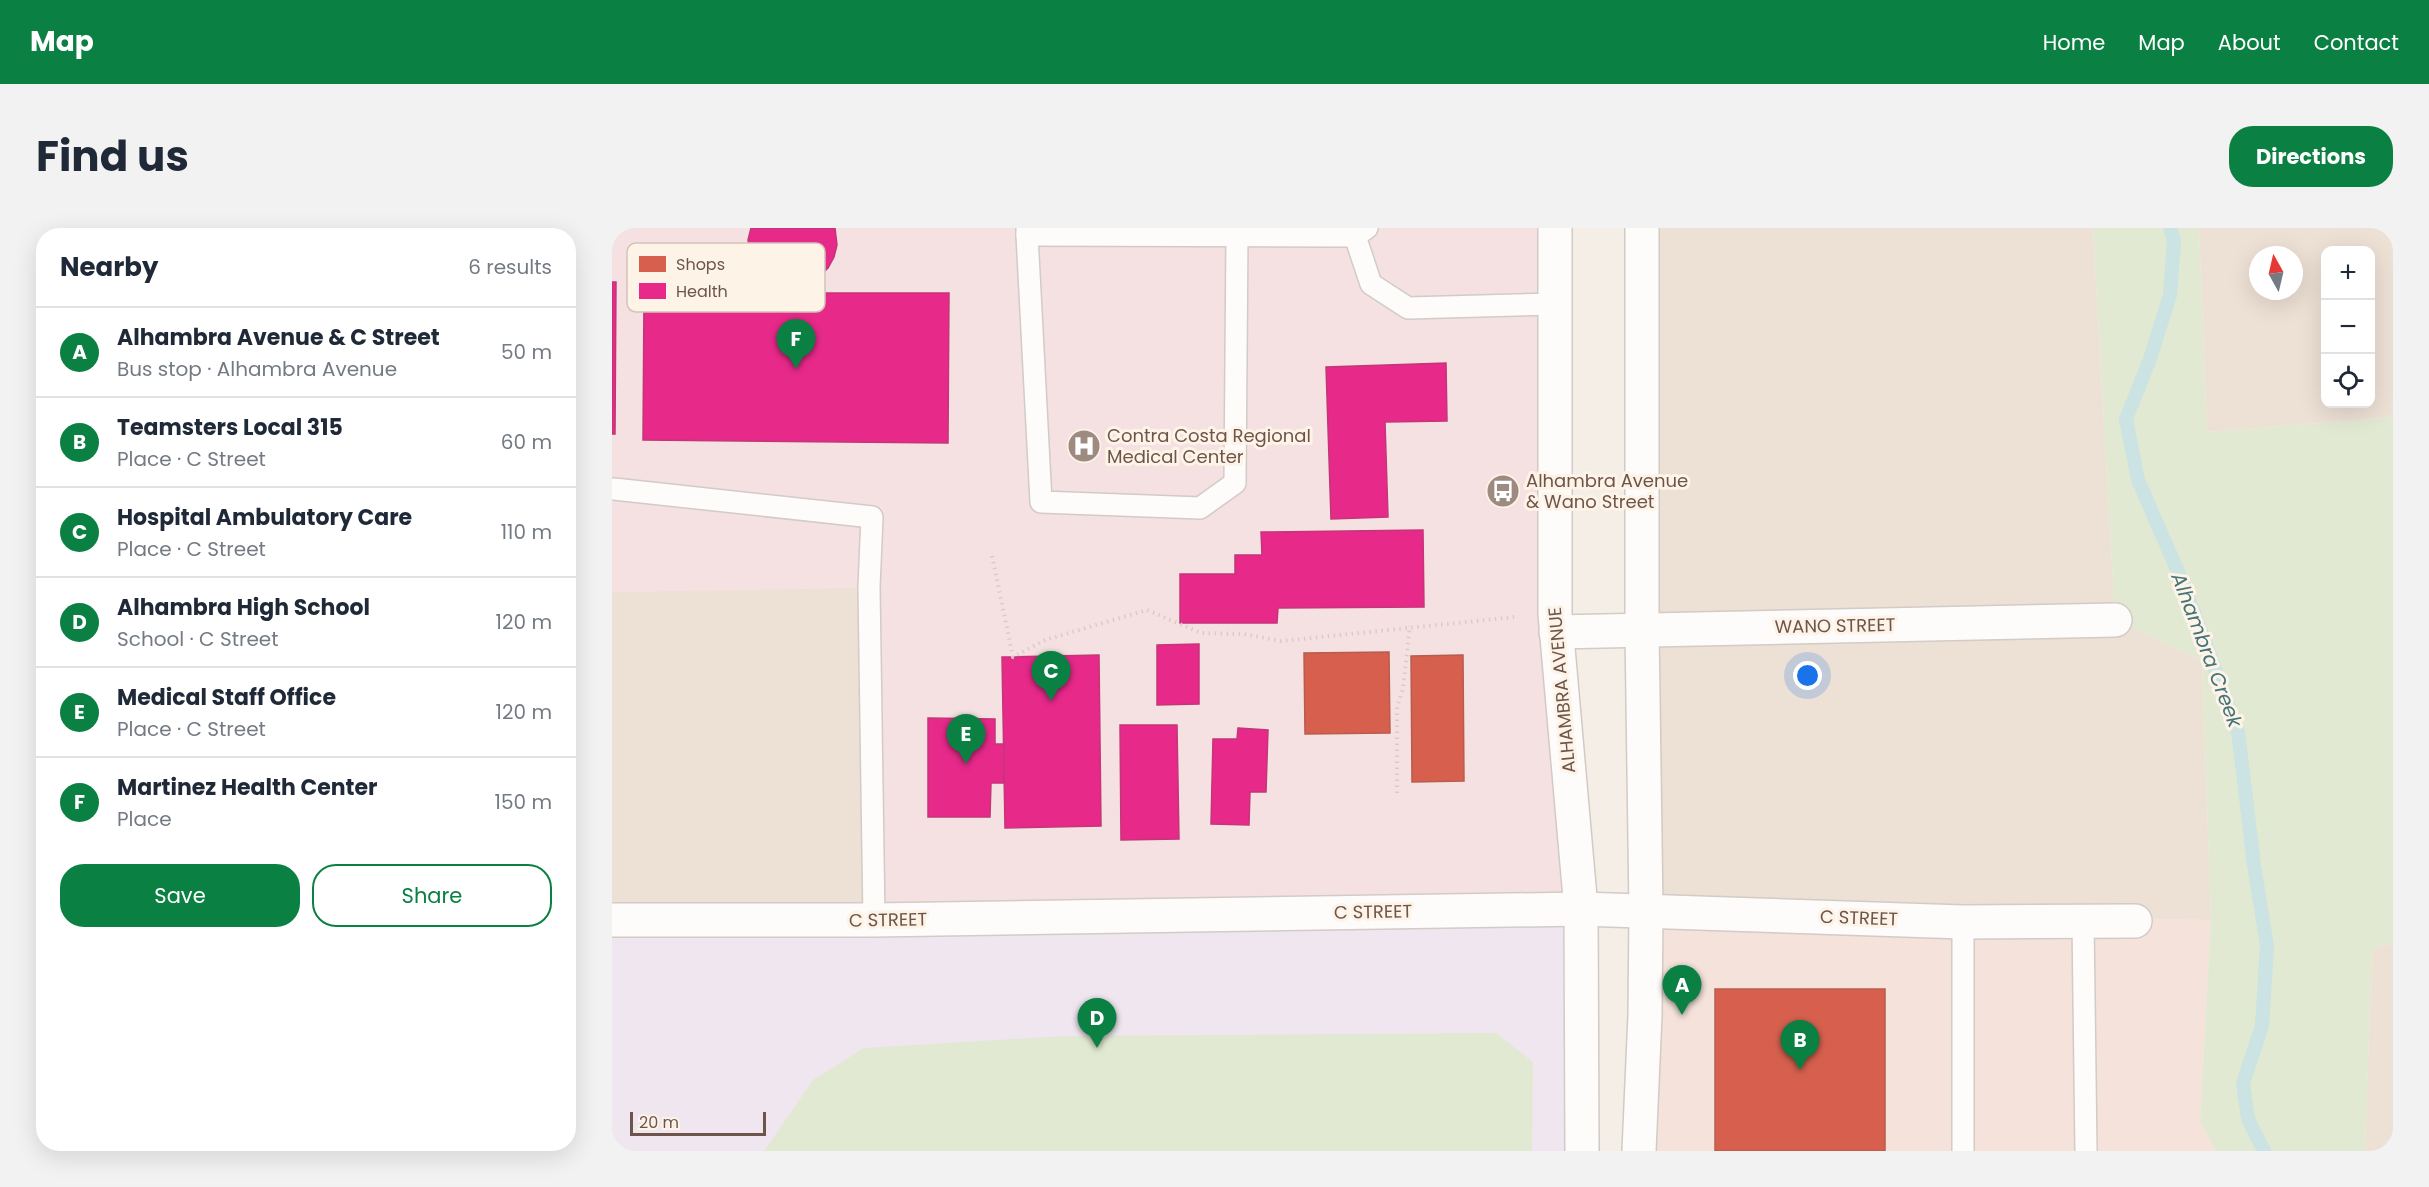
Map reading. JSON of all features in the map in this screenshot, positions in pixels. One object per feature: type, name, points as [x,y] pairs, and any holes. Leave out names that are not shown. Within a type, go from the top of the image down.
[{"type":"street","name":"ALHAMBRA AVENUE","points":[[1555,228],[1555,623],[1581,909],[1582,1151]]},
{"type":"street","points":[[1639,1151],[1645,1015],[1646,911],[1642,630],[1642,228]]},
{"type":"street","name":"WANO STREET","points":[[1555,623],[1642,630],[2115,620]]},
{"type":"street","name":"C STREET","points":[[612,920],[874,920],[1581,909],[1963,922],[2135,921]]},
{"type":"lane","points":[[1237,235],[1235,483],[1200,508],[1041,502],[1027,232],[1237,235],[1361,232],[1371,284],[1408,308],[1556,304]]},
{"type":"lane","points":[[614,489],[872,517],[869,588],[874,920]]},
{"type":"lane","points":[[2083,921],[2086,1151]]},
{"type":"lane","points":[[1962,1151],[1963,922]]},
{"type":"path","points":[[992,556],[1013,657],[1045,640],[1147,610],[1201,633],[1244,634],[1281,640],[1410,626],[1555,623]]},
{"type":"path","points":[[1397,793],[1397,707],[1403,689],[1410,626]]},
{"type":"shaded area","name":"Contra Costa Regional Medical Center","points":[[612,228],[1555,228],[1581,909],[874,920],[869,588],[612,592]]},
{"type":"shaded area","points":[[1642,228],[2093,228],[2115,619],[2202,660],[2211,920],[1646,911]]},
{"type":"shaded area","points":[[2199,228],[2393,228],[2393,417],[2207,432]]},
{"type":"shaded area","points":[[869,587],[874,920],[612,920],[612,592]]},
{"type":"shaded area","points":[[1581,909],[1582,1151],[612,1151],[612,920]]},
{"type":"shaded area","points":[[1646,911],[2211,920],[2200,1121],[2216,1151],[1642,1151]]},
{"type":"shaded area","points":[[2393,943],[2393,1151],[2365,1151],[2372,949]]},
{"type":"green space","points":[[2093,228],[2199,228],[2207,432],[2393,417],[2393,943],[2372,949],[2365,1151],[2216,1151],[2200,1121],[2211,920],[2202,660],[2115,620]]},
{"type":"green space","points":[[1496,1033],[1533,1062],[1532,1151],[764,1151],[813,1080],[864,1048],[1064,1036]]},
{"type":"building: Shops","points":[[1389,652],[1390,733],[1305,734],[1304,653]]},
{"type":"building: Shops","points":[[1463,655],[1464,781],[1412,782],[1411,656]]},
{"type":"building: Shops","points":[[1715,989],[1885,989],[1885,1151],[1715,1151]]},
{"type":"building: Health","points":[[751,228],[835,228],[837,245],[834,257],[825,271],[825,243],[749,243]]},
{"type":"building: Health","points":[[612,282],[616,282],[615,434],[612,434]]},
{"type":"building: Health","points":[[825,293],[949,293],[948,443],[643,440],[644,312],[825,312]]},
{"type":"building: Health","points":[[1446,363],[1447,421],[1385,422],[1388,517],[1331,519],[1326,367]]},
{"type":"building: Health","points":[[1423,530],[1424,607],[1278,608],[1277,623],[1180,623],[1180,574],[1235,574],[1235,555],[1262,555],[1261,532]]},
{"type":"building: Health","points":[[1199,644],[1199,704],[1157,705],[1157,645]]},
{"type":"building: Health","points":[[1099,655],[1101,826],[1005,828],[1002,657]]},
{"type":"building: Health","points":[[928,718],[995,719],[995,744],[1004,744],[1004,783],[991,783],[990,817],[928,817]]},
{"type":"building: Health","points":[[1120,725],[1177,725],[1179,839],[1121,840]]},
{"type":"building: Health","points":[[1238,728],[1268,730],[1266,792],[1250,792],[1249,825],[1211,824],[1213,739],[1237,739]]},
{"type":"waterway","name":"Alhambra Creek","points":[[2170,228],[2174,241],[2170,295],[2150,359],[2126,419],[2138,480],[2183,583],[2238,731],[2254,865],[2267,946],[2262,1026],[2243,1083],[2248,1119],[2264,1151]]},
{"type":"place","name":"Martinez Health Center","points":[[796,369]]},
{"type":"place","name":"Contra Costa Regional Medical Center","points":[[1084,446]]},
{"type":"place","name":"Alhambra Avenue & Wano Street","points":[[1503,491]]},
{"type":"place","name":"Hospital Ambulatory Care","points":[[1051,701]]},
{"type":"place","name":"Medical Staff Office","points":[[966,764]]},
{"type":"place","name":"Alhambra Avenue & C Street","points":[[1682,1015]]},
{"type":"place","name":"Alhambra High School","points":[[1097,1048]]},
{"type":"place","name":"Teamsters Local 315","points":[[1800,1070]]}]
